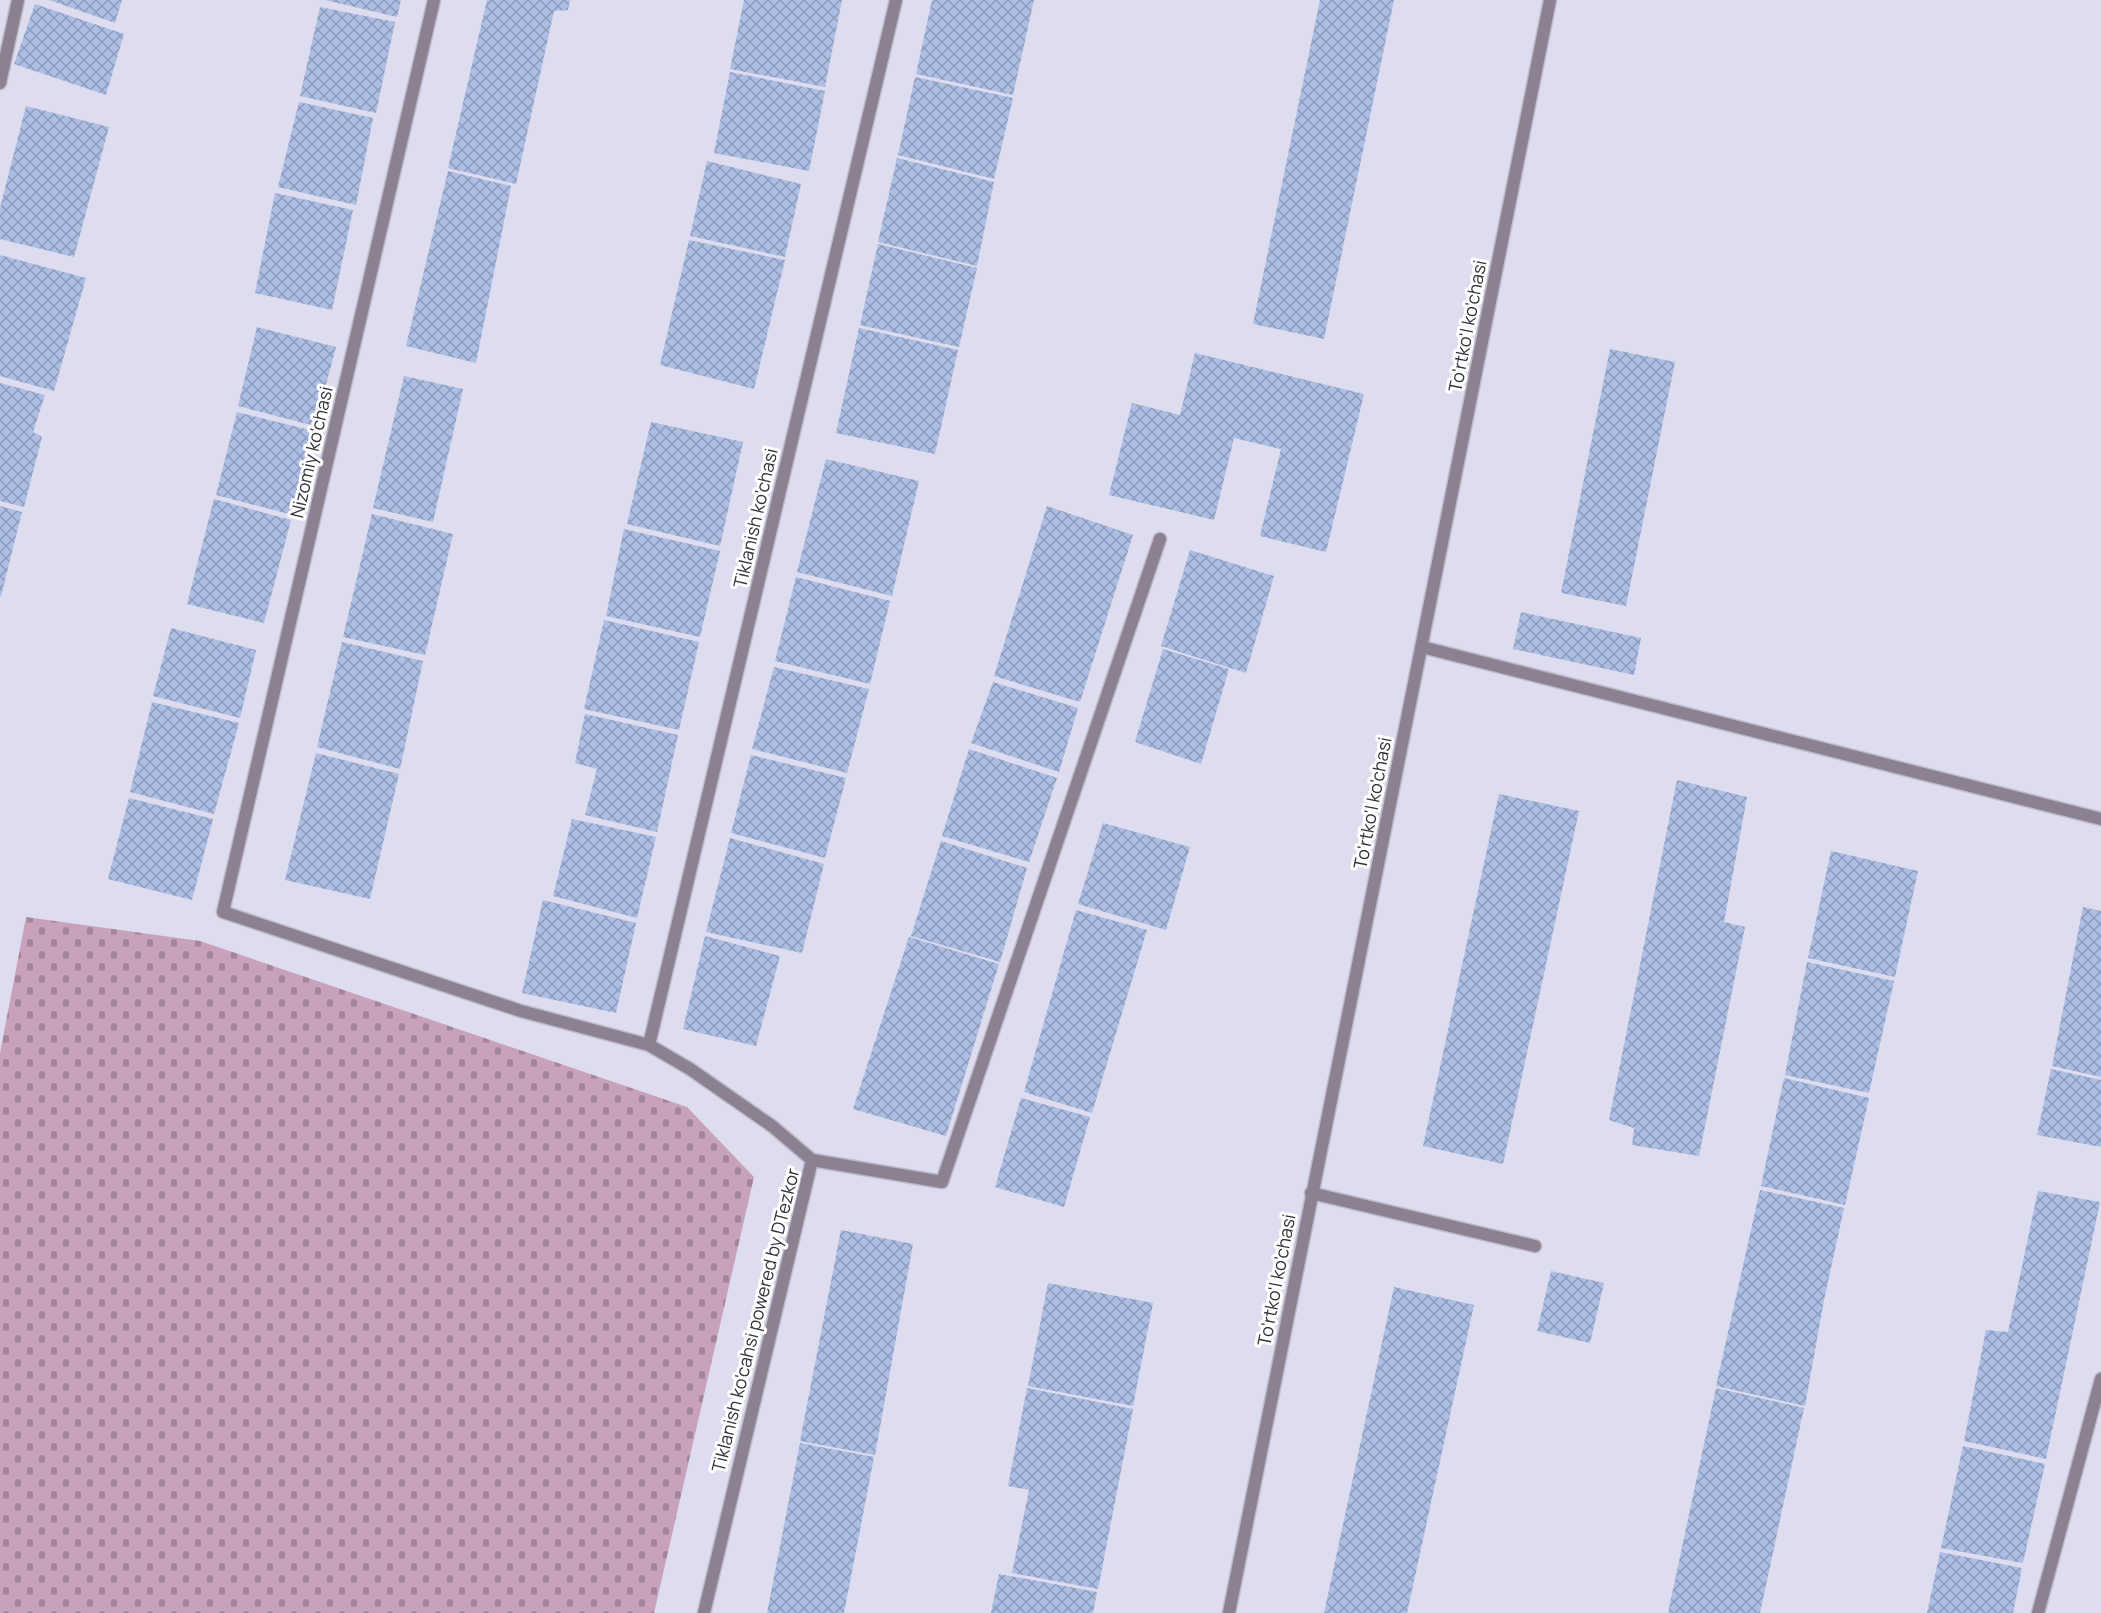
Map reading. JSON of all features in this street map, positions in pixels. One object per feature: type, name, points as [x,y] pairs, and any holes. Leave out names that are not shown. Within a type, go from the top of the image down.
[{"type":"street","points":[[0,82],[18,0]]},
{"type":"street","name":"Nizomiy ko'chasi","points":[[223,912],[434,0]]},
{"type":"street","name":"Tiklanish ko'chasi","points":[[649,1045],[896,0]]},
{"type":"street","name":"To'rtko'l ko'chasi","points":[[1229,1613],[1550,0]]},
{"type":"street","points":[[812,1160],[942,1182],[1160,539]]},
{"type":"street","points":[[1422,647],[2101,819]]},
{"type":"street","name":"Tiklanish ko'cahsi powered by DTezkor","points":[[223,912],[521,1011],[649,1045],[772,1126],[812,1160],[704,1613]]},
{"type":"street","points":[[1311,1193],[1535,1246]]},
{"type":"street","points":[[2038,1613],[2101,1379]]},
{"type":"green space","points":[[26,917],[200,941],[687,1107],[754,1177],[654,1613],[0,1613],[0,1053]]},
{"type":"building","points":[[49,0],[122,0],[115,23]]},
{"type":"building","points":[[325,0],[401,0],[397,17]]},
{"type":"building","points":[[487,0],[570,0],[568,10],[554,11],[516,184],[448,168]]},
{"type":"building","points":[[744,0],[842,0],[825,87],[730,69]]},
{"type":"building","points":[[932,0],[1034,0],[1013,95],[916,74]]},
{"type":"building","points":[[1320,0],[1394,0],[1324,339],[1253,324]]},
{"type":"building","points":[[35,4],[124,34],[106,95],[14,64]]},
{"type":"building","points":[[320,7],[395,22],[376,113],[300,96]]},
{"type":"building","points":[[730,72],[825,91],[809,171],[714,153]]},
{"type":"building","points":[[915,77],[1013,98],[994,179],[898,155]]},
{"type":"building","points":[[299,102],[373,118],[356,205],[278,187]]},
{"type":"building","points":[[26,106],[109,127],[74,257],[0,239],[0,208]]},
{"type":"building","points":[[897,158],[994,182],[977,266],[878,242]]},
{"type":"building","points":[[707,161],[801,184],[785,257],[690,236]]},
{"type":"building","points":[[448,171],[511,186],[476,363],[406,346]]},
{"type":"building","points":[[275,193],[353,210],[332,310],[255,293]]},
{"type":"building","points":[[689,240],[785,260],[754,389],[660,365]]},
{"type":"building","points":[[878,244],[977,268],[959,347],[860,325]]},
{"type":"building","points":[[0,255],[86,278],[54,391],[0,376]]},
{"type":"building","points":[[257,327],[336,347],[315,426],[238,406]]},
{"type":"building","points":[[859,328],[958,350],[935,454],[836,433]]},
{"type":"building","points":[[1610,349],[1675,362],[1626,606],[1561,593]]},
{"type":"building","points":[[1195,353],[1364,394],[1326,552],[1260,536],[1281,449],[1234,438],[1214,520],[1109,495],[1132,403],[1180,415]]},
{"type":"building","points":[[404,376],[463,389],[433,522],[373,508]]},
{"type":"building","points":[[0,383],[45,395],[33,432],[42,437],[24,507],[0,501]]},
{"type":"building","points":[[237,412],[314,431],[293,515],[216,495]]},
{"type":"building","points":[[651,422],[743,442],[720,546],[627,524]]},
{"type":"building","points":[[826,459],[919,481],[892,596],[797,572]]},
{"type":"building","points":[[214,499],[291,520],[264,623],[187,604]]},
{"type":"building","points":[[0,506],[22,512],[1,596],[0,596]]},
{"type":"building","points":[[1047,506],[1133,535],[1080,702],[994,676]]},
{"type":"building","points":[[372,514],[453,534],[425,655],[343,637]]},
{"type":"building","points":[[624,529],[720,551],[700,637],[606,616]]},
{"type":"building","points":[[1190,550],[1274,576],[1246,673],[1161,646]]},
{"type":"building","points":[[796,577],[890,601],[870,684],[775,661]]},
{"type":"building","points":[[1521,612],[1641,638],[1634,675],[1513,649]]},
{"type":"building","points":[[604,620],[699,642],[679,730],[584,709]]},
{"type":"building","points":[[171,628],[256,650],[240,718],[153,696]]},
{"type":"building","points":[[342,642],[423,661],[400,769],[317,747]]},
{"type":"building","points":[[1163,649],[1229,669],[1201,764],[1135,742]]},
{"type":"building","points":[[774,667],[869,689],[847,773],[752,749]]},
{"type":"building","points":[[993,682],[1078,708],[1059,772],[971,743]]},
{"type":"building","points":[[152,702],[239,723],[214,814],[130,792]]},
{"type":"building","points":[[585,714],[678,735],[657,832],[585,815],[597,769],[575,763]]},
{"type":"building","points":[[969,749],[1057,778],[1029,862],[942,836]]},
{"type":"building","points":[[316,753],[399,774],[370,899],[285,880]]},
{"type":"building","points":[[751,755],[846,778],[825,858],[731,833]]},
{"type":"building","points":[[1677,780],[1747,797],[1724,922],[1745,927],[1699,1156],[1632,1145],[1634,1128],[1609,1120]]},
{"type":"building","points":[[1499,794],[1579,811],[1503,1164],[1423,1146]]},
{"type":"building","points":[[129,798],[213,819],[192,900],[108,879]]},
{"type":"building","points":[[572,819],[656,837],[637,918],[553,896]]},
{"type":"building","points":[[1103,823],[1190,847],[1166,930],[1078,904]]},
{"type":"building","points":[[730,838],[824,864],[802,953],[706,932]]},
{"type":"building","points":[[941,841],[1027,868],[1000,962],[911,936]]},
{"type":"building","points":[[1831,851],[1918,871],[1895,977],[1808,958]]},
{"type":"building","points":[[543,900],[636,923],[616,1013],[522,993]]},
{"type":"building","points":[[2083,907],[2101,911],[2101,1077],[2052,1066]]},
{"type":"building","points":[[1076,910],[1147,930],[1092,1113],[1024,1092]]},
{"type":"building","points":[[705,936],[780,956],[756,1046],[683,1029]]},
{"type":"building","points":[[909,937],[999,964],[946,1136],[853,1109]]},
{"type":"building","points":[[1807,962],[1894,981],[1869,1093],[1785,1075]]},
{"type":"building","points":[[2051,1069],[2101,1080],[2101,1147],[2037,1135]]},
{"type":"building","points":[[1784,1078],[1869,1098],[1845,1205],[1761,1186]]},
{"type":"building","points":[[1021,1098],[1090,1117],[1064,1207],[995,1187]]},
{"type":"building","points":[[1760,1190],[1844,1208],[1824,1300],[1805,1406],[1716,1386]]},
{"type":"building","points":[[2038,1191],[2100,1202],[2046,1459],[1964,1441],[1986,1330],[2008,1332]]},
{"type":"building","points":[[841,1230],[913,1244],[875,1455],[800,1441]]},
{"type":"building","points":[[1551,1271],[1604,1283],[1590,1343],[1537,1331]]},
{"type":"building","points":[[1048,1283],[1153,1303],[1133,1406],[1028,1386]]},
{"type":"building","points":[[1394,1287],[1474,1305],[1407,1613],[1324,1613]]},
{"type":"building","points":[[1027,1388],[1133,1409],[1098,1589],[1012,1573],[1029,1490],[1008,1486]]},
{"type":"building","points":[[1716,1388],[1804,1408],[1760,1613],[1668,1613]]},
{"type":"building","points":[[800,1443],[874,1457],[844,1613],[767,1613]]},
{"type":"building","points":[[1963,1446],[2045,1464],[2023,1563],[1941,1548]]},
{"type":"building","points":[[1940,1552],[2022,1568],[2013,1613],[1927,1613]]},
{"type":"building","points":[[999,1574],[1097,1592],[1093,1613],[991,1613]]}]
